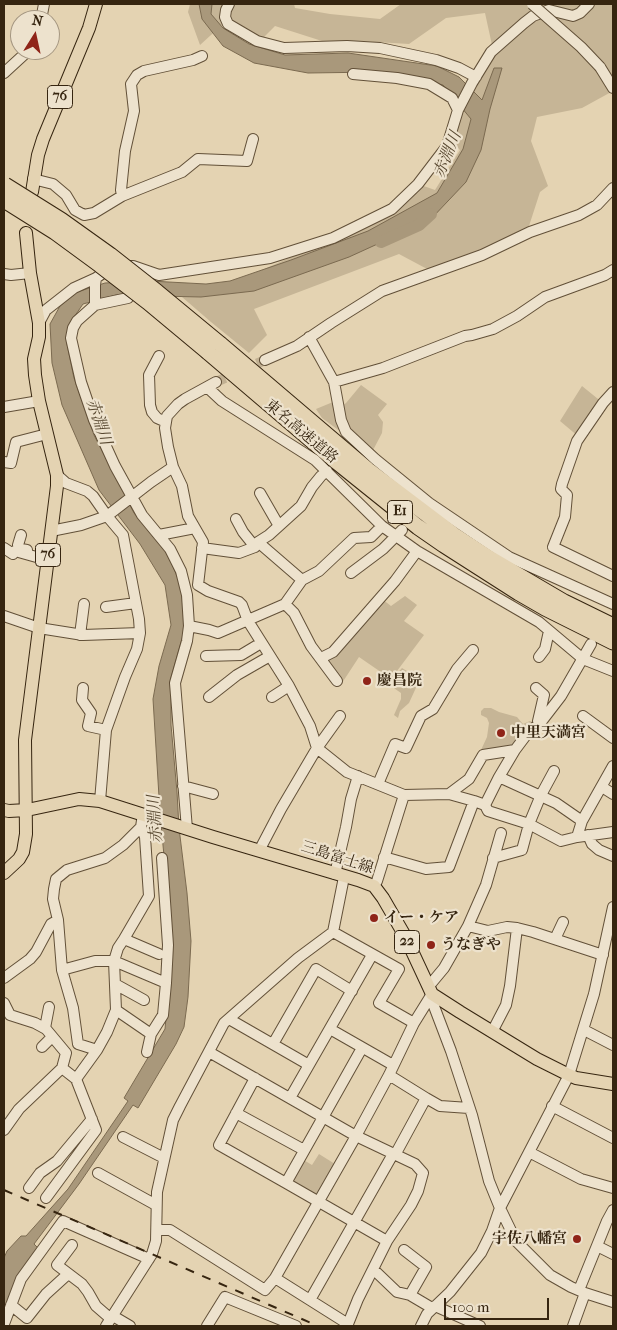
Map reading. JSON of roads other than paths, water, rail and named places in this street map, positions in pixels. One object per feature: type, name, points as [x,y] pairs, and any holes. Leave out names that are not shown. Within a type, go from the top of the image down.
[{"type":"highway","name":"東名高速道路","points":[[4,184],[61,220],[157,292],[214,348],[337,462],[431,536],[519,593],[613,642]]},
{"type":"highway","name":"東名高速道路","points":[[4,200],[55,232],[148,302],[214,348],[447,530],[489,558],[564,602],[612,612]]},
{"type":"main road","name":"76","points":[[32,192],[38,154],[89,28],[96,4]]},
{"type":"main road","name":"76","points":[[4,874],[19,859],[23,852],[26,834],[25,740],[57,486],[57,475],[39,401],[35,375],[34,359],[40,337],[30,274],[26,233]]},
{"type":"main road","name":"三島富士線","points":[[4,810],[26,810],[79,799],[100,801],[142,821],[158,820],[374,886],[383,898],[404,936],[430,990]]},
{"type":"main road","points":[[430,990],[492,1032],[569,1076],[613,1084]]},
{"type":"street","points":[[228,4],[224,17],[228,24],[257,41],[284,48],[347,46],[380,48],[436,60],[459,68],[474,80]]},
{"type":"street","points":[[532,4],[600,67],[613,88]]},
{"type":"street","points":[[39,323],[46,310],[74,288],[96,282],[113,266],[133,266],[159,275],[270,258],[332,238],[392,209],[418,184],[447,146],[458,110],[491,52],[533,16],[549,10],[573,16],[580,13],[589,4]]},
{"type":"street","points":[[122,196],[125,151],[134,111],[131,84],[137,75],[144,71],[193,60],[202,56]]},
{"type":"street","points":[[4,73],[18,60]]},
{"type":"street","points":[[353,74],[397,78],[429,84],[452,98],[458,110]]},
{"type":"street","points":[[33,179],[53,184],[66,195],[75,210],[84,215],[94,213],[122,196],[182,172],[198,159],[247,160],[253,139]]},
{"type":"street","points":[[265,360],[297,346],[308,337],[382,291],[482,255],[530,232],[579,215],[597,205],[613,188]]},
{"type":"street","points":[[334,382],[383,368],[465,336],[492,329],[517,316],[545,297],[605,275],[613,270]]},
{"type":"street","points":[[4,274],[30,274]]},
{"type":"street","points":[[95,305],[96,282]]},
{"type":"street","points":[[128,298],[95,305],[77,321],[71,338],[81,382],[94,420],[114,466],[142,515],[170,548],[181,571],[188,595],[189,626],[187,641],[175,683],[186,829]]},
{"type":"street","points":[[308,337],[334,382],[341,420],[346,432],[429,503],[509,557],[612,612]]},
{"type":"street","points":[[159,356],[149,375],[150,405],[152,412],[157,418],[166,422]]},
{"type":"street","points":[[486,804],[449,794],[404,795],[347,772],[317,748],[310,726],[248,621],[242,605],[239,602],[208,591],[198,584],[203,542],[188,516],[182,486],[173,468],[165,428],[167,416],[178,404],[212,385],[222,401],[315,460],[382,526],[399,533],[417,551],[539,622],[583,659],[613,670]]},
{"type":"street","points":[[613,392],[576,441],[562,484],[562,489],[567,495],[564,517],[553,547],[613,576]]},
{"type":"street","points":[[4,407],[39,401]]},
{"type":"street","points":[[4,462],[11,463],[16,442],[47,434]]},
{"type":"street","points":[[51,531],[81,525],[108,516],[151,482],[173,468]]},
{"type":"street","points":[[202,548],[239,553],[256,545],[302,506],[312,487],[327,471]]},
{"type":"street","points":[[57,475],[66,483],[87,491],[93,496],[123,535],[140,633],[137,649],[106,730],[100,801]]},
{"type":"street","points":[[260,493],[279,526]]},
{"type":"street","points":[[236,519],[243,532],[256,545],[302,580]]},
{"type":"street","points":[[189,626],[218,633],[285,604],[302,580],[319,571],[354,538],[371,536],[382,526]]},
{"type":"street","points":[[159,535],[195,528]]},
{"type":"street","points":[[351,573],[383,549],[399,533]]},
{"type":"street","points":[[22,534],[18,545],[21,549],[47,558]]},
{"type":"street","points":[[4,548],[13,554],[15,551],[47,558]]},
{"type":"street","points":[[321,658],[332,652],[395,581],[417,551]]},
{"type":"street","points":[[106,607],[136,603]]},
{"type":"street","points":[[80,635],[84,604]]},
{"type":"street","points":[[285,604],[294,613],[311,646],[337,681]]},
{"type":"street","points":[[4,616],[39,628],[80,635],[140,633]]},
{"type":"street","points":[[539,657],[545,649],[549,631]]},
{"type":"street","points":[[206,656],[241,655],[261,643]]},
{"type":"street","points":[[591,644],[561,696],[540,723],[527,734],[515,750],[486,804],[488,811],[529,824],[561,841],[613,832]]},
{"type":"street","points":[[378,784],[395,744],[406,748],[421,716],[432,709],[457,670],[473,650]]},
{"type":"street","points":[[209,697],[237,675],[270,656]]},
{"type":"street","points":[[272,697],[288,686]]},
{"type":"street","points":[[83,688],[82,700],[91,713],[88,726],[106,730]]},
{"type":"street","points":[[536,688],[544,695],[538,721],[540,723]]},
{"type":"street","points":[[259,851],[317,748],[340,716]]},
{"type":"street","points":[[583,716],[613,738]]},
{"type":"street","points":[[449,794],[469,779],[483,754],[515,750]]},
{"type":"street","points":[[577,837],[582,820],[613,766]]},
{"type":"street","points":[[493,858],[522,850],[529,824],[541,795],[554,771]]},
{"type":"street","points":[[110,1321],[150,1256],[156,1241],[157,1192],[173,1120],[224,1023],[298,958],[333,932],[346,827],[351,799],[358,776]]},
{"type":"street","points":[[499,777],[541,795],[582,820]]},
{"type":"street","points":[[183,786],[214,794]]},
{"type":"street","points":[[602,787],[613,794]]},
{"type":"street","points":[[374,886],[377,882],[404,795]]},
{"type":"street","points":[[384,856],[426,869],[449,867],[474,801]]},
{"type":"street","points":[[97,1050],[78,1044],[73,1008],[62,970],[58,920],[53,899],[54,889],[56,879],[68,870],[105,858],[122,845],[142,821]]},
{"type":"street","points":[[76,1079],[97,1050],[116,1010],[114,961],[118,948],[149,896],[145,837],[142,821]]},
{"type":"street","points":[[157,1230],[170,1230],[266,1290],[275,1278],[356,1136],[389,1075],[430,990],[468,926],[486,885],[501,832]]},
{"type":"street","points":[[588,835],[592,844],[599,850],[613,856]]},
{"type":"street","points":[[147,1052],[151,1034],[163,1015],[166,983],[168,945],[162,858]]},
{"type":"street","points":[[420,1326],[427,1314],[450,1292],[481,1253],[492,1231],[500,1208],[569,1076],[594,994],[613,907]]},
{"type":"street","points":[[4,978],[30,959],[36,952],[51,924],[58,920]]},
{"type":"street","points":[[555,939],[563,922]]},
{"type":"street","points":[[468,926],[488,932],[508,927],[517,928],[603,955]]},
{"type":"street","points":[[492,1032],[506,1005],[517,928]]},
{"type":"street","points":[[333,932],[399,969],[379,1003],[414,1024]]},
{"type":"street","points":[[124,939],[159,954]]},
{"type":"street","points":[[290,1098],[372,954]]},
{"type":"street","points":[[62,970],[95,961],[114,961],[166,983]]},
{"type":"street","points":[[273,1044],[316,969],[352,991]]},
{"type":"street","points":[[115,984],[144,1000]]},
{"type":"street","points":[[430,990],[432,1001],[469,1108],[487,1174],[500,1208],[516,1241],[550,1275],[582,1292],[613,1302]]},
{"type":"street","points":[[4,1003],[10,1015],[45,1028],[66,1053],[62,1068],[19,1109],[4,1130]]},
{"type":"street","points":[[45,1028],[49,1007]]},
{"type":"street","points":[[116,1010],[151,1034]]},
{"type":"street","points":[[229,1019],[309,1065]]},
{"type":"street","points":[[330,1029],[394,1065]]},
{"type":"street","points":[[584,1030],[613,1045]]},
{"type":"street","points":[[42,1047],[52,1037]]},
{"type":"street","points":[[286,1182],[362,1048]]},
{"type":"street","points":[[209,1052],[356,1136],[415,1164],[423,1173],[418,1191],[387,1241],[358,1299],[348,1324],[275,1278]]},
{"type":"street","points":[[46,1198],[96,1130],[76,1079],[62,1068]]},
{"type":"street","points":[[389,1075],[440,1106],[469,1108]]},
{"type":"street","points":[[255,1078],[219,1145],[387,1241]]},
{"type":"street","points":[[310,1300],[426,1098]]},
{"type":"street","points":[[552,1106],[613,1138]]},
{"type":"street","points":[[236,1113],[304,1150]]},
{"type":"street","points":[[29,1188],[40,1173],[57,1161],[92,1120]]},
{"type":"street","points":[[124,1136],[164,1158]]},
{"type":"street","points":[[529,1152],[581,1179],[613,1188]]},
{"type":"street","points":[[98,1173],[156,1205]]},
{"type":"street","points":[[573,1326],[597,1246],[613,1210]]},
{"type":"street","points":[[4,1324],[21,1279],[63,1222],[150,1256]]},
{"type":"street","points":[[72,1245],[57,1265],[82,1284],[96,1306],[110,1321],[130,1326]]},
{"type":"street","points":[[597,1246],[613,1254]]},
{"type":"street","points":[[404,1250],[426,1267],[410,1295]]},
{"type":"street","points":[[373,1269],[398,1292],[410,1295],[433,1307],[480,1326]]},
{"type":"street","points":[[11,1306],[26,1318],[46,1294],[68,1274]]},
{"type":"street","points":[[208,1326],[225,1297],[296,1326]]},
{"type":"waterway","name":"赤淵川","points":[[381,242],[419,225],[431,214]]},
{"type":"tunnel","points":[[216,382],[265,360]]},
{"type":"railway","points":[[4,1190],[318,1326]]},
{"type":"place","name":"慶昌院","points":[[367,681]]},
{"type":"place","name":"中里天満宮","points":[[501,733]]},
{"type":"place","name":"イー・ケア","points":[[374,918]]},
{"type":"place","name":"うなぎや","points":[[431,945]]},
{"type":"place","name":"宇佐八幡宮","points":[[577,1239]]}]
